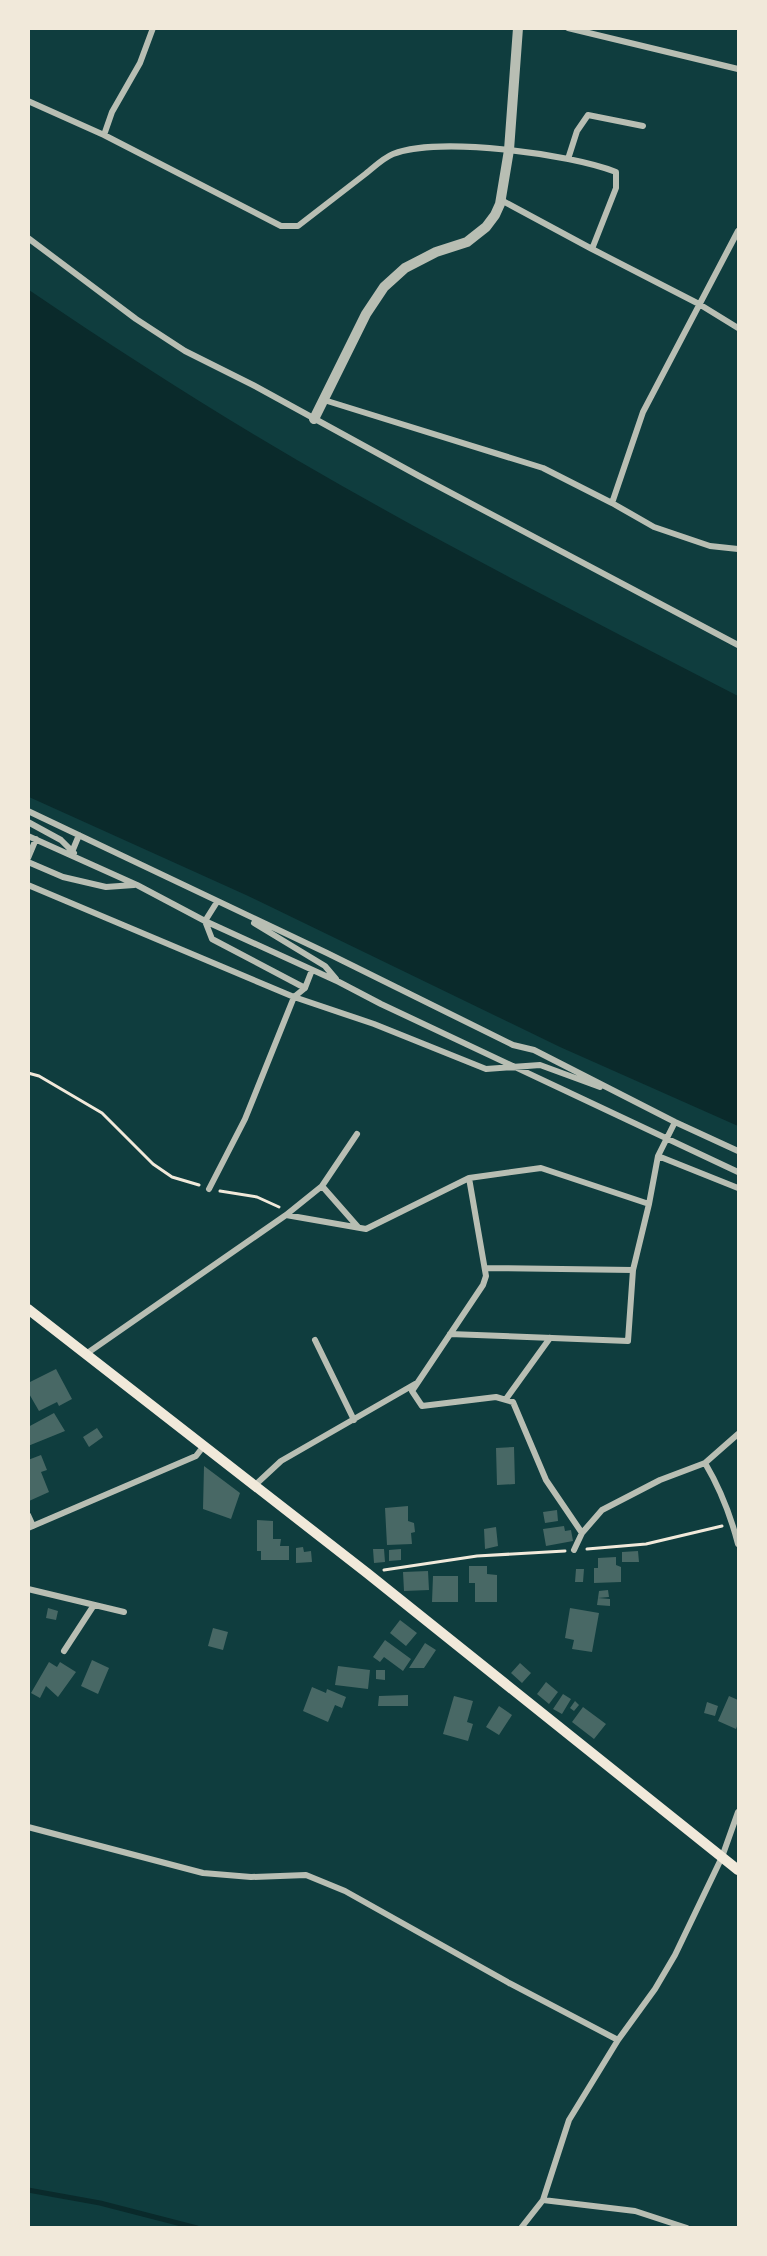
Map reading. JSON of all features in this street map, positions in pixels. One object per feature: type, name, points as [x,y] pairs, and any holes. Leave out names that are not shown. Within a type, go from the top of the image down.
[{"type":"main road","points":[[28,1309],[367,1573],[738,1870]]},
{"type":"street","points":[[104,135],[112,112],[141,63],[153,28]]},
{"type":"street","points":[[314,419],[366,314],[384,286],[405,268],[436,252],[466,242],[495,215],[501,200],[509,150],[518,28]]},
{"type":"street","points":[[568,28],[738,69]]},
{"type":"street","points":[[28,101],[104,135],[281,226],[298,226],[390,154],[430,146],[509,150],[593,163],[616,172],[616,188],[592,249]]},
{"type":"street","points":[[568,159],[577,131],[588,115],[643,126]]},
{"type":"street","points":[[501,200],[699,304],[738,328]]},
{"type":"street","points":[[612,503],[643,412],[738,231]]},
{"type":"street","points":[[28,238],[164,339],[738,645]]},
{"type":"street","points":[[324,400],[543,468],[654,527],[710,546],[738,549]]},
{"type":"street","points":[[28,811],[327,953],[513,1045],[534,1050],[675,1122],[738,1151]]},
{"type":"street","points":[[28,822],[61,840],[81,859]]},
{"type":"street","points":[[28,836],[137,885],[205,921],[339,982],[738,1172]]},
{"type":"street","points":[[72,852],[80,836]]},
{"type":"street","points":[[36,839],[28,860],[63,877],[106,887],[137,885]]},
{"type":"street","points":[[28,885],[294,997],[374,1024],[486,1069],[540,1065],[623,1095]]},
{"type":"street","points":[[205,921],[217,902]]},
{"type":"street","points":[[228,907],[325,966],[339,982]]},
{"type":"street","points":[[205,921],[212,939],[305,988]]},
{"type":"street","points":[[325,966],[327,953]]},
{"type":"street","points":[[208,1189],[245,1119],[294,997],[305,988],[312,970]]},
{"type":"street","points":[[450,1334],[628,1341],[633,1270],[658,1156],[675,1122]]},
{"type":"street","points":[[86,1354],[286,1215],[322,1186],[357,1134]]},
{"type":"street","points":[[658,1156],[738,1188]]},
{"type":"street","points":[[286,1215],[366,1229],[469,1178],[541,1168],[649,1204]]},
{"type":"street","points":[[469,1178],[486,1276],[483,1286],[412,1391],[422,1406],[496,1397],[513,1402],[546,1480],[582,1533]]},
{"type":"street","points":[[322,1186],[359,1228]]},
{"type":"street","points":[[486,1268],[633,1270]]},
{"type":"street","points":[[506,1399],[550,1338]]},
{"type":"street","points":[[315,1340],[354,1420]]},
{"type":"street","points":[[254,1486],[280,1461],[416,1384]]},
{"type":"street","points":[[574,1550],[582,1533],[602,1510],[660,1480],[705,1463],[738,1434]]},
{"type":"street","points":[[28,1515],[31,1527],[196,1456],[203,1447]]},
{"type":"street","points":[[705,1463],[720,1488],[738,1544]]},
{"type":"street","points":[[28,1589],[124,1612]]},
{"type":"street","points":[[64,1651],[94,1605]]},
{"type":"street","points":[[521,2228],[543,2200],[569,2120],[618,2040],[655,1989],[675,1955],[722,1857],[738,1812]]},
{"type":"street","points":[[28,1827],[203,1873],[251,1877],[306,1875],[321,1880],[345,1891],[508,1983],[618,2040]]},
{"type":"street","points":[[543,2200],[635,2211],[687,2228]]},
{"type":"path","points":[[28,1073],[39,1076],[102,1113],[153,1164],[172,1177],[208,1189],[257,1197],[276,1204],[286,1215]]},
{"type":"path","points":[[367,1573],[477,1556],[646,1544],[732,1523]]},
{"type":"water","points":[[29,290],[195,398],[351,491],[516,581],[738,696],[738,1126],[560,1047],[246,895],[29,797]]},
{"type":"building","points":[[56,1369],[72,1399],[59,1406],[57,1402],[39,1411],[28,1392],[28,1383]]},
{"type":"building","points":[[54,1413],[65,1431],[28,1446],[28,1427]]},
{"type":"building","points":[[97,1428],[103,1437],[89,1447],[83,1437]]},
{"type":"building","points":[[514,1447],[515,1484],[497,1485],[496,1448]]},
{"type":"building","points":[[41,1455],[47,1470],[41,1472],[49,1492],[29,1501],[28,1460]]},
{"type":"building","points":[[204,1466],[240,1493],[231,1519],[203,1509]]},
{"type":"building","points":[[408,1506],[408,1521],[414,1523],[415,1532],[411,1533],[412,1544],[387,1545],[385,1508]]},
{"type":"building","points":[[557,1510],[558,1521],[545,1523],[543,1512]]},
{"type":"building","points":[[257,1520],[273,1521],[273,1539],[281,1539],[280,1546],[289,1546],[289,1560],[261,1560],[261,1551],[257,1551]]},
{"type":"building","points":[[564,1526],[565,1531],[571,1530],[573,1541],[546,1546],[543,1529]]},
{"type":"building","points":[[496,1527],[498,1546],[485,1549],[484,1529]]},
{"type":"building","points":[[303,1547],[304,1552],[311,1551],[312,1562],[296,1563],[296,1548]]},
{"type":"building","points":[[373,1549],[384,1549],[385,1562],[374,1563]]},
{"type":"building","points":[[401,1549],[401,1560],[389,1561],[389,1550]]},
{"type":"building","points":[[638,1551],[639,1562],[622,1562],[622,1552]]},
{"type":"building","points":[[616,1557],[616,1565],[621,1567],[621,1582],[594,1583],[594,1568],[598,1568],[598,1558]]},
{"type":"building","points":[[469,1566],[487,1566],[487,1574],[497,1575],[497,1602],[475,1602],[475,1583],[469,1583]]},
{"type":"building","points":[[576,1569],[584,1569],[583,1582],[575,1582]]},
{"type":"building","points":[[428,1571],[429,1590],[404,1591],[403,1572]]},
{"type":"building","points":[[433,1576],[458,1576],[458,1602],[432,1602]]},
{"type":"building","points":[[608,1590],[609,1597],[598,1598],[599,1591]]},
{"type":"building","points":[[598,1598],[610,1599],[610,1606],[597,1605]]},
{"type":"building","points":[[48,1608],[58,1611],[56,1620],[46,1618]]},
{"type":"building","points":[[570,1608],[599,1613],[592,1652],[572,1649],[574,1640],[565,1638]]},
{"type":"building","points":[[400,1620],[417,1633],[406,1646],[390,1633]]},
{"type":"building","points":[[213,1628],[228,1632],[223,1650],[208,1646]]},
{"type":"building","points":[[385,1640],[411,1659],[403,1671],[384,1657],[380,1662],[373,1657]]},
{"type":"building","points":[[425,1643],[436,1650],[424,1668],[409,1668]]},
{"type":"building","points":[[92,1660],[109,1668],[98,1694],[81,1686]]},
{"type":"building","points":[[49,1662],[57,1667],[60,1662],[76,1672],[58,1697],[46,1686],[40,1698],[31,1693]]},
{"type":"building","points":[[520,1663],[531,1673],[522,1683],[511,1673]]},
{"type":"building","points":[[338,1666],[370,1670],[368,1689],[335,1685]]},
{"type":"building","points":[[376,1670],[385,1670],[385,1680],[376,1679]]},
{"type":"building","points":[[546,1682],[558,1692],[549,1704],[537,1694]]},
{"type":"building","points":[[312,1687],[326,1693],[327,1689],[346,1697],[342,1708],[335,1705],[328,1722],[303,1711]]},
{"type":"building","points":[[563,1694],[571,1699],[562,1714],[553,1709]]},
{"type":"building","points":[[408,1695],[408,1706],[378,1706],[379,1696]]},
{"type":"building","points":[[454,1696],[473,1701],[467,1722],[473,1724],[468,1741],[443,1734]]},
{"type":"building","points":[[729,1696],[738,1700],[736,1729],[718,1721]]},
{"type":"building","points":[[575,1701],[579,1705],[574,1711],[570,1708]]},
{"type":"building","points":[[707,1702],[718,1706],[715,1716],[704,1713]]},
{"type":"building","points":[[499,1706],[512,1715],[499,1735],[486,1727]]},
{"type":"building","points":[[583,1707],[606,1724],[594,1739],[572,1722]]},
{"type":"waterway","points":[[28,2190],[100,2203],[197,2228]]}]
